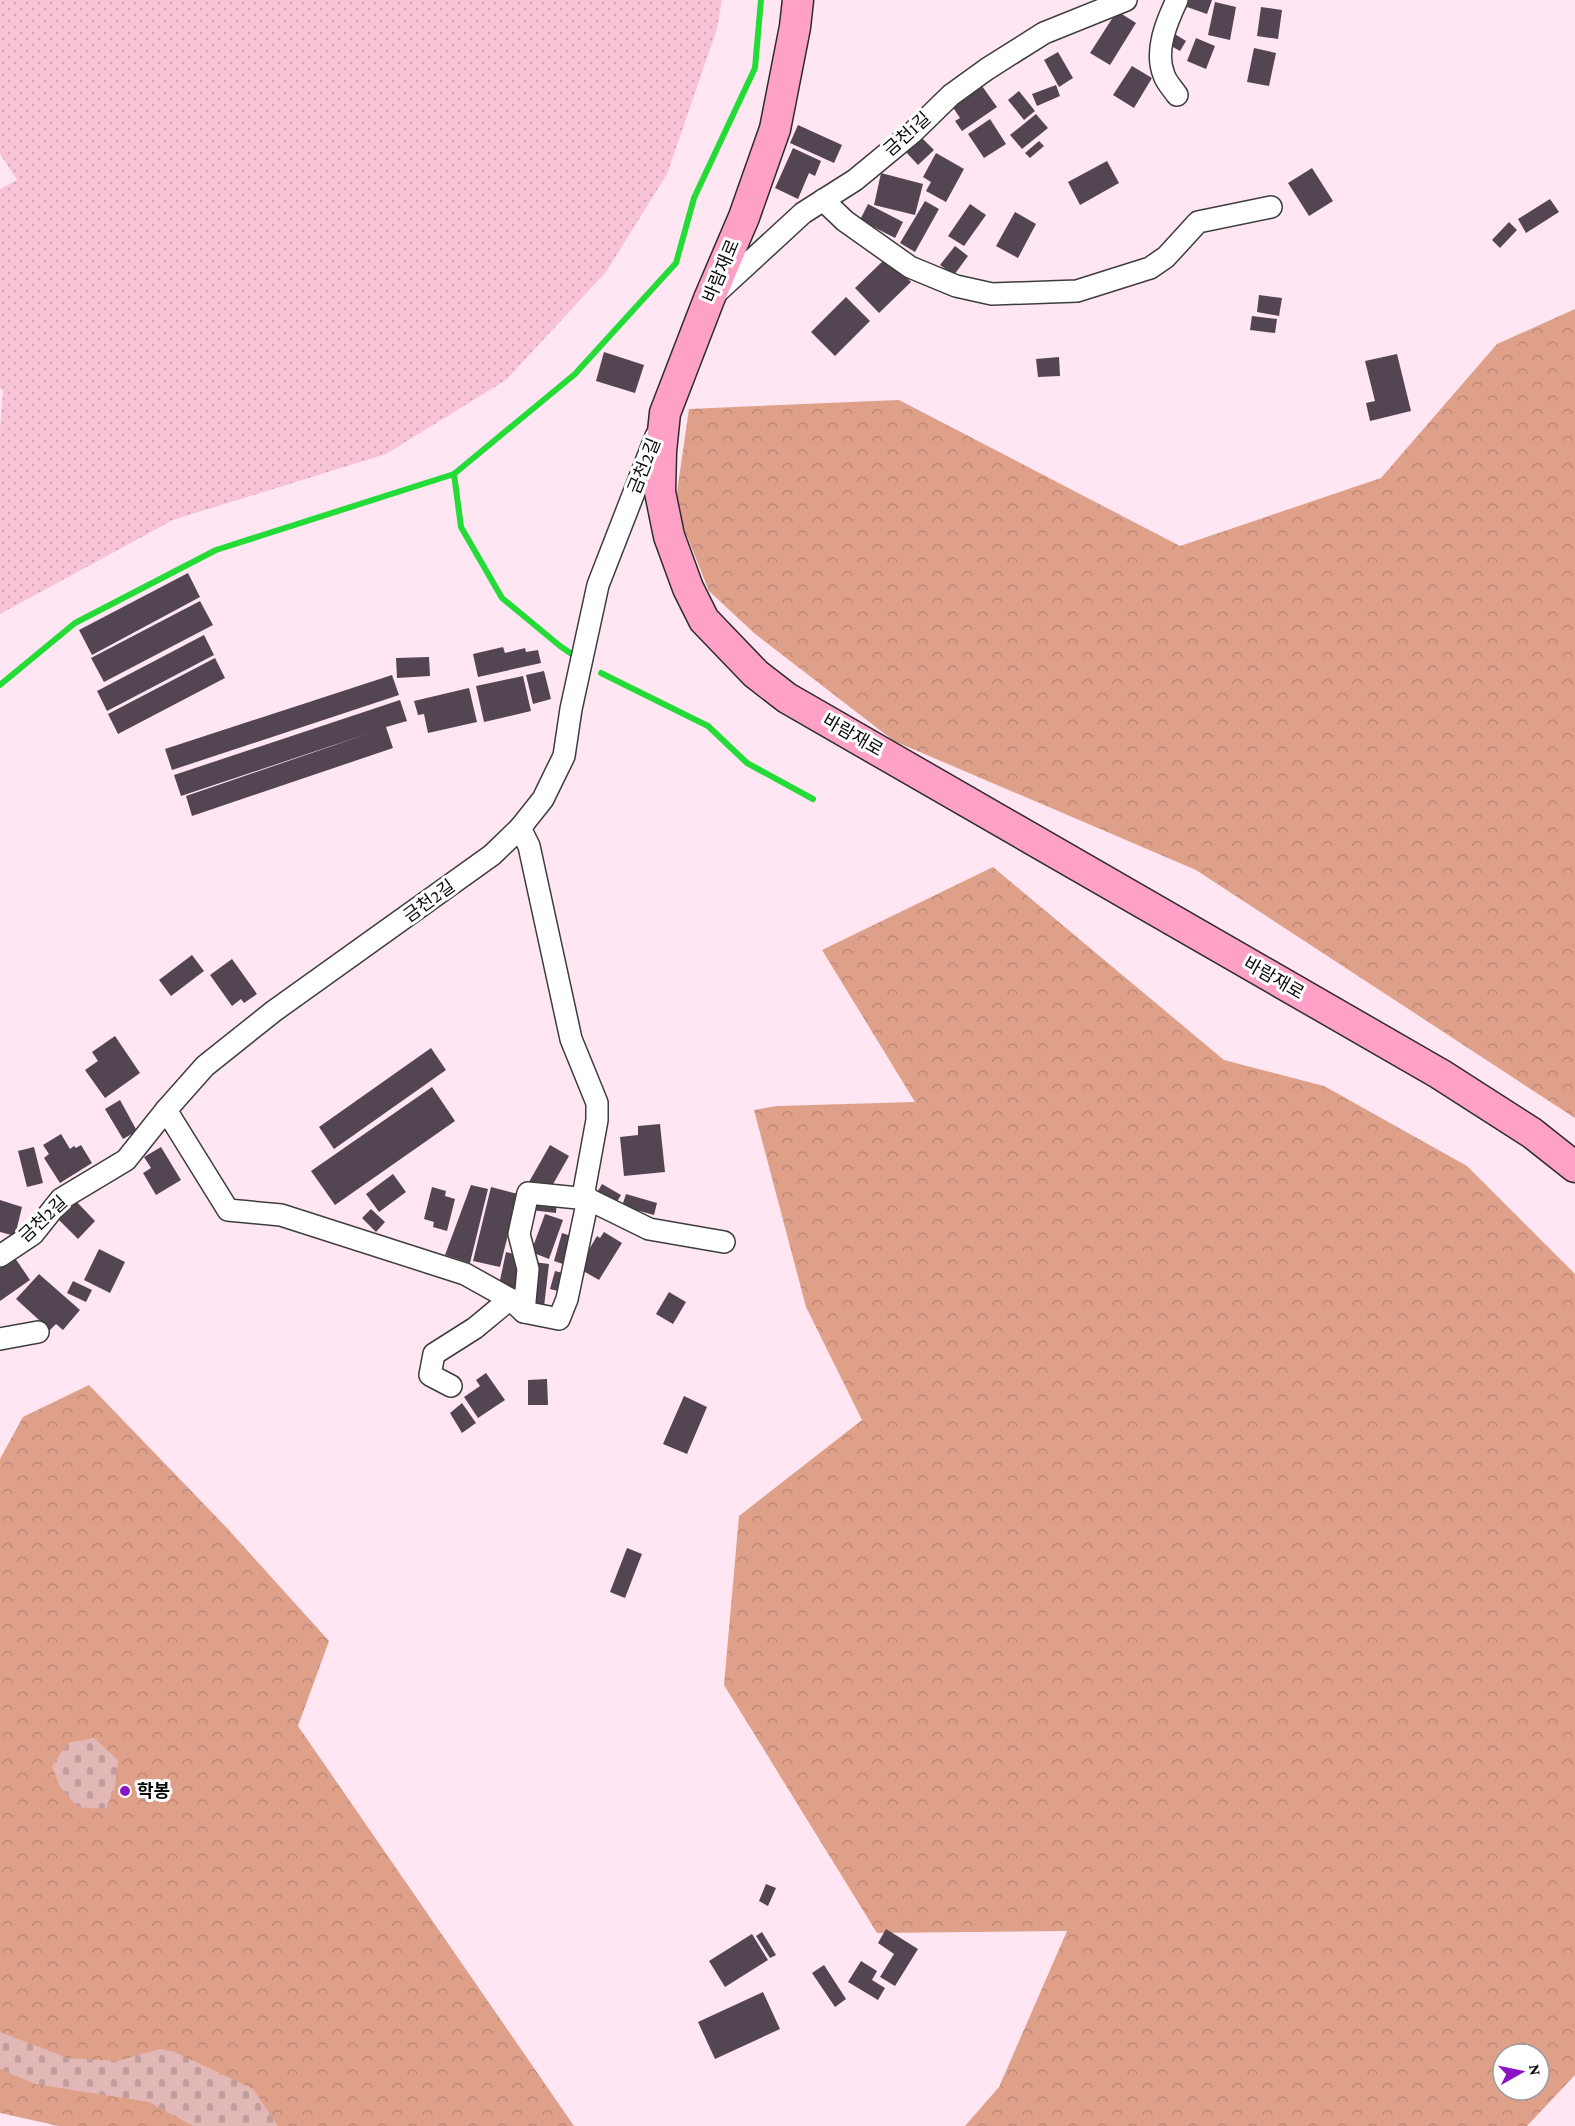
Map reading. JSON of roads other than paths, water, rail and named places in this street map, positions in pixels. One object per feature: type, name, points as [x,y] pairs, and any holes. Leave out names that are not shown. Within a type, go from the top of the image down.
[{"type":"street","name":"바람재로","points":[[798,0],[775,129],[744,217],[709,299],[665,413],[660,492],[669,536],[688,588],[704,620],[756,674],[788,698],[1440,1074],[1532,1133],[1575,1167]]},
{"type":"street","name":"금천1길","points":[[709,299],[803,213],[855,180],[912,133],[951,94],[1044,33],[1126,0]]},
{"type":"street","points":[[1177,0],[1162,38],[1161,63],[1164,76],[1177,95]]},
{"type":"street","points":[[823,200],[845,221],[910,267],[956,286],[992,294],[1077,291],[1150,268],[1166,257],[1198,222],[1271,207]]},
{"type":"street","name":"금천2길","points":[[0,1256],[33,1234],[62,1199],[126,1160],[205,1066],[274,1011],[492,855],[520,828],[543,799],[564,756],[571,709],[598,585],[665,413]]},
{"type":"street","points":[[166,1110],[228,1210],[281,1215],[465,1274],[517,1305],[559,1319],[567,1299],[588,1200],[584,1191],[597,1120],[597,1103],[572,1039],[529,846],[520,828]]},
{"type":"street","points":[[451,1386],[430,1375],[434,1354],[517,1305],[528,1269],[519,1234],[528,1193],[588,1200],[649,1229],[723,1242]]},
{"type":"street","points":[[0,1339],[38,1332]]},
{"type":"waterway","points":[[0,685],[75,623],[216,550],[454,474],[575,374],[676,263],[694,198],[755,68],[761,0]]},
{"type":"waterway","points":[[454,474],[461,527],[502,598],[576,657]]},
{"type":"waterway","points":[[601,673],[708,726],[747,763],[813,799]]},
{"type":"place","name":"학봉","points":[[125,1791]]}]
